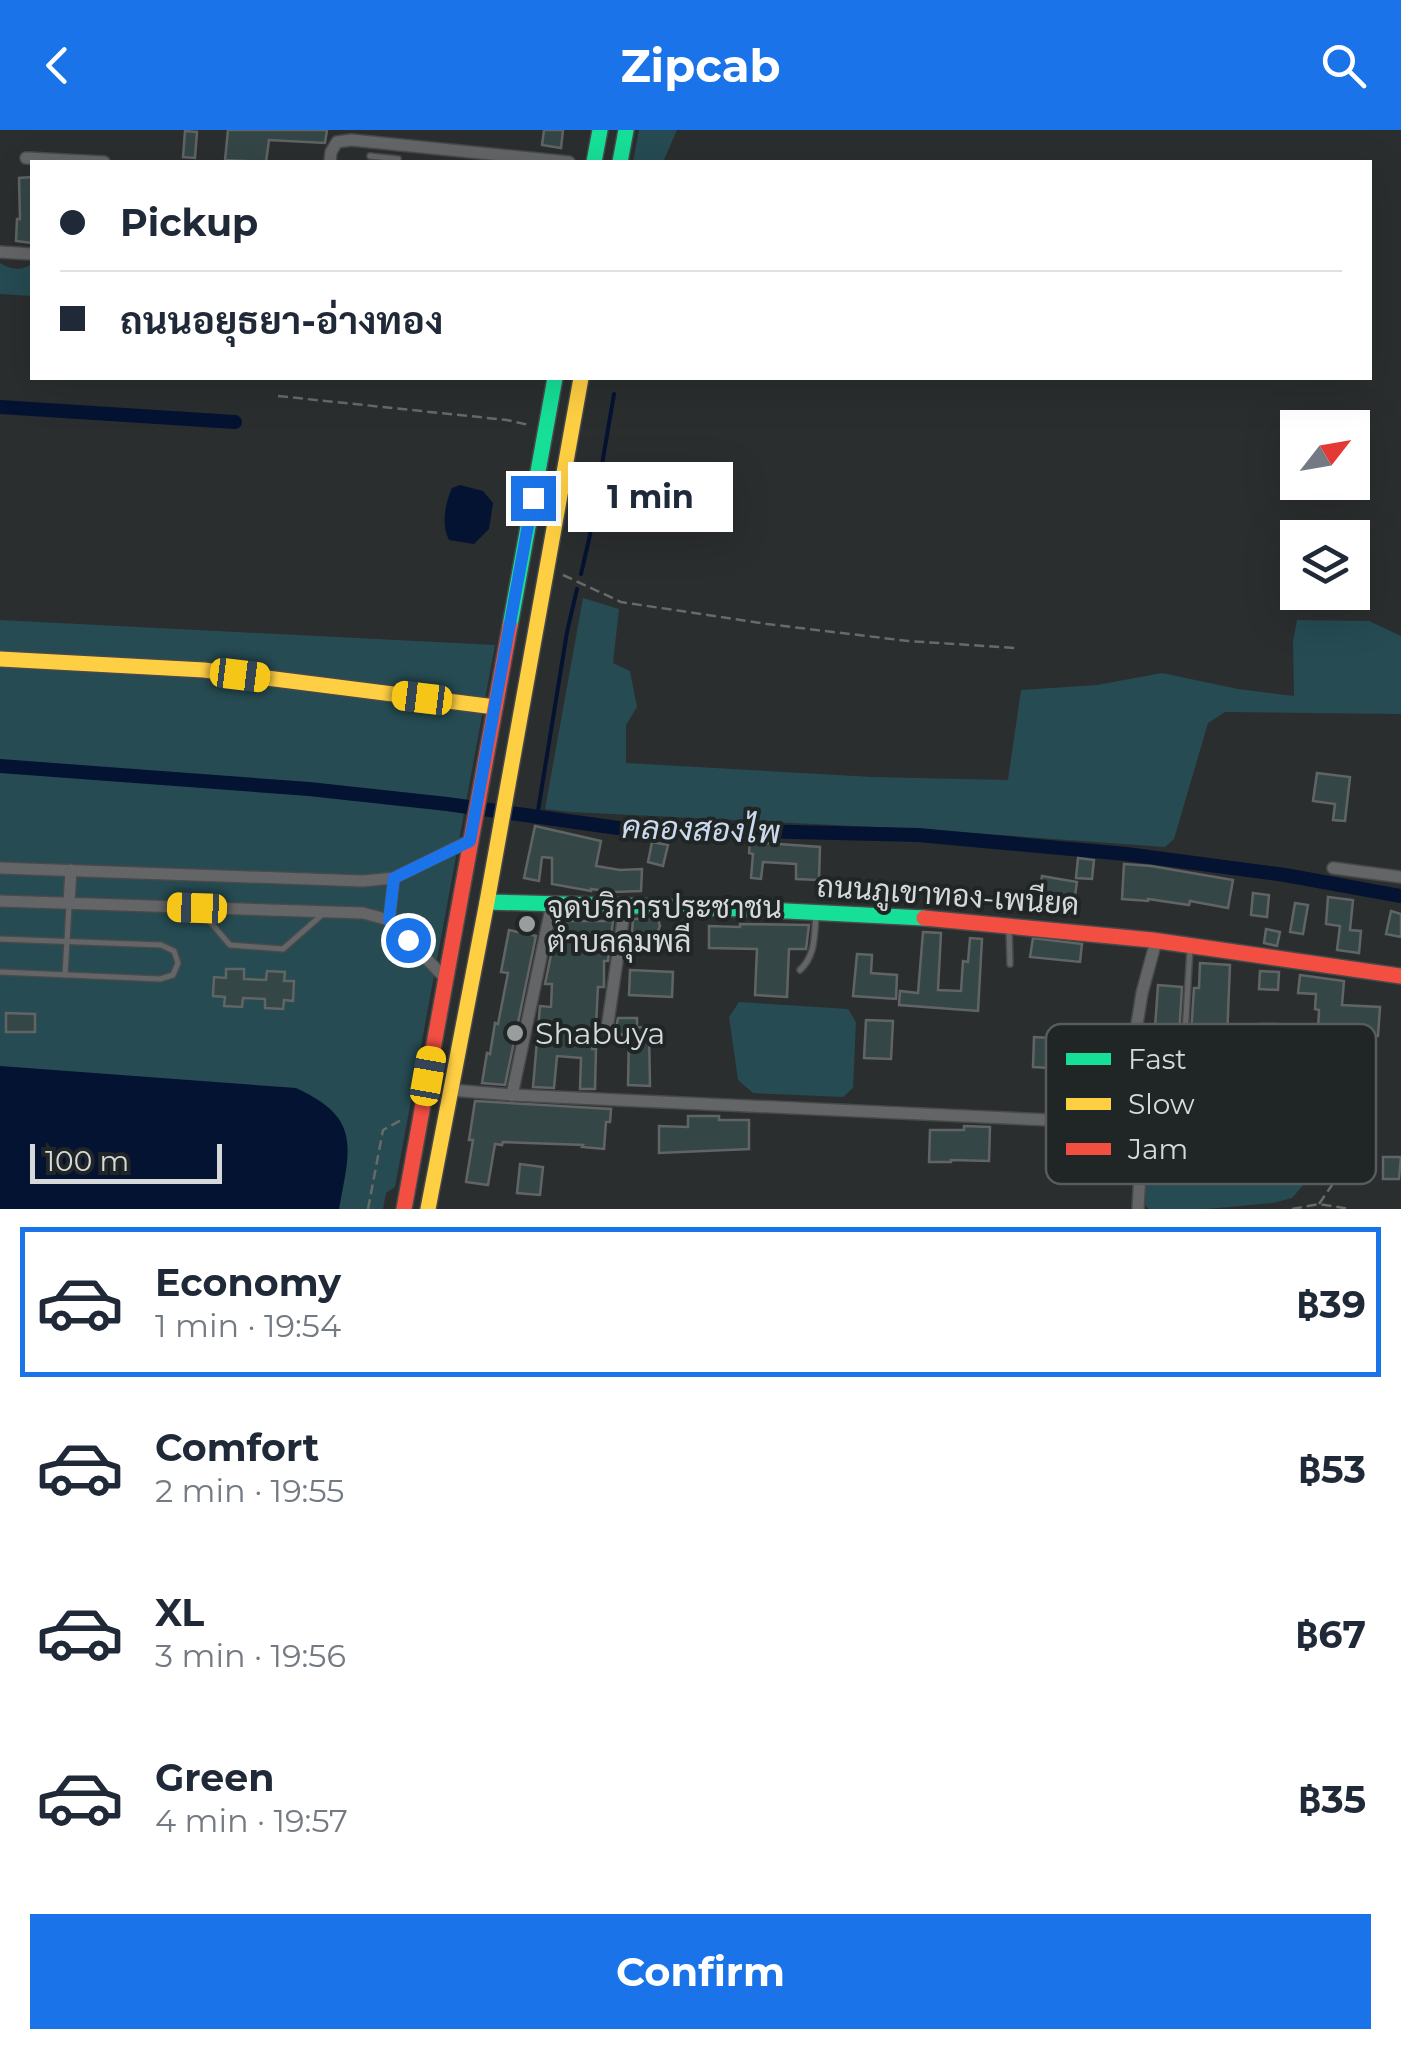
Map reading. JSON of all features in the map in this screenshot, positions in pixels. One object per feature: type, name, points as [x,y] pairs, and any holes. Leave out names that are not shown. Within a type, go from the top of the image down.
[{"type":"main road","points":[[594,160],[600,130]]},
{"type":"main road","points":[[620,160],[626,130]]},
{"type":"main road","points":[[404,1209],[555,380]]},
{"type":"main road","points":[[428,1209],[581,380]]},
{"type":"main road","points":[[0,659],[204,670],[495,707]]},
{"type":"main road","name":"ถนนภูเขาทอง-เพนียด","points":[[487,902],[1009,924],[1156,940],[1401,976]]},
{"type":"street","points":[[330,160],[337,142],[351,140],[500,159]]},
{"type":"street","points":[[26,158],[65,160]]},
{"type":"street","points":[[0,252],[30,254]]},
{"type":"street","points":[[0,868],[364,881],[394,878],[470,841]]},
{"type":"street","points":[[1333,868],[1401,877]]},
{"type":"street","points":[[69,903],[71,870]]},
{"type":"street","points":[[389,920],[394,878]]},
{"type":"street","points":[[0,900],[363,913],[389,920],[445,978]]},
{"type":"street","points":[[512,1095],[552,904]]},
{"type":"street","points":[[607,1029],[625,906]]},
{"type":"street","points":[[1137,1024],[1156,940]]},
{"type":"street","points":[[450,1090],[1046,1120]]},
{"type":"street","points":[[1138,1209],[1139,1184]]},
{"type":"lane","points":[[370,156],[398,159]]},
{"type":"lane","points":[[65,975],[69,903]]},
{"type":"lane","points":[[197,908],[230,946],[283,949],[325,912]]},
{"type":"lane","points":[[800,970],[814,948],[816,913]]},
{"type":"lane","points":[[1009,924],[1010,964]]},
{"type":"lane","points":[[0,939],[166,946],[176,954],[178,963],[173,975],[166,979],[0,972]]},
{"type":"lane","points":[[1186,1024],[1190,946]]},
{"type":"path","points":[[278,396],[507,420],[546,429]]},
{"type":"path","points":[[547,570],[572,577],[622,602],[908,641],[1015,648]]},
{"type":"path","points":[[368,1209],[382,1130],[422,1109]]},
{"type":"path","points":[[1319,1204],[1332,1184]]},
{"type":"path","points":[[1292,1209],[1319,1204],[1350,1209]]},
{"type":"shaded area","points":[[639,130],[677,130],[664,160],[633,160]]},
{"type":"shaded area","points":[[0,263],[16,269],[30,265],[30,296],[0,294]]},
{"type":"shaded area","points":[[583,598],[619,609],[613,663],[630,671],[637,707],[626,725],[626,763],[872,777],[1008,780],[1021,690],[1097,685],[1162,673],[1294,696],[1293,641],[1297,620],[1369,621],[1401,636],[1401,714],[1225,712],[1208,723],[1174,839],[1165,847],[545,809]]},
{"type":"shaded area","points":[[0,620],[495,645],[395,1187],[386,1193],[383,1209],[0,1209]]},
{"type":"shaded area","points":[[739,1002],[848,1009],[856,1022],[853,1088],[843,1097],[753,1093],[738,1080],[729,1017]]},
{"type":"shaded area","points":[[1146,1184],[1304,1184],[1292,1198],[1273,1203],[1207,1209],[1149,1209],[1145,1205]]},
{"type":"water","points":[[460,485],[483,491],[493,503],[489,529],[474,544],[449,540],[447,534],[447,500],[452,488]]},
{"type":"water","points":[[0,1066],[296,1088],[317,1099],[342,1123],[348,1152],[339,1209],[0,1209]]},
{"type":"building","points":[[228,130],[327,130],[325,143],[269,140],[266,160],[225,160]]},
{"type":"building","points":[[544,130],[563,130],[561,148],[542,145]]},
{"type":"building","points":[[185,131],[197,132],[195,158],[183,157]]},
{"type":"building","points":[[30,177],[30,243],[16,241],[19,178]]},
{"type":"building","points":[[1317,773],[1350,777],[1345,821],[1333,820],[1335,804],[1313,801]]},
{"type":"building","points":[[535,826],[601,841],[596,866],[642,869],[641,891],[591,891],[552,884],[552,858],[542,857],[539,881],[524,878]]},
{"type":"building","points":[[652,842],[668,845],[663,866],[648,862]]},
{"type":"building","points":[[750,842],[820,847],[819,880],[796,879],[796,864],[763,862],[761,879],[751,878]]},
{"type":"building","points":[[1078,858],[1094,860],[1092,879],[1076,878]]},
{"type":"building","points":[[1124,864],[1233,880],[1228,908],[1190,901],[1189,905],[1122,899]]},
{"type":"building","points":[[1042,876],[1077,882],[1072,915],[1037,909]]},
{"type":"building","points":[[1253,893],[1269,895],[1267,917],[1251,915]]},
{"type":"building","points":[[1328,897],[1353,900],[1350,930],[1361,931],[1359,953],[1337,950],[1340,926],[1326,924]]},
{"type":"building","points":[[1295,903],[1308,905],[1303,934],[1290,932]]},
{"type":"building","points":[[1391,911],[1401,914],[1401,937],[1386,934]]},
{"type":"building","points":[[520,918],[534,921],[532,935],[536,936],[505,1085],[482,1083],[508,973],[501,972],[509,930],[518,932]]},
{"type":"building","points":[[655,918],[660,926],[655,938],[674,939],[674,949],[631,947],[633,919]]},
{"type":"building","points":[[558,921],[613,921],[608,961],[604,961],[604,987],[598,987],[592,1049],[596,1049],[595,1089],[580,1089],[581,1058],[557,1056],[554,1088],[533,1087],[540,1006],[551,1007],[552,984],[545,984]]},
{"type":"building","points":[[809,925],[806,949],[789,949],[787,997],[755,995],[757,949],[709,948],[709,926]]},
{"type":"building","points":[[1266,929],[1280,932],[1277,946],[1264,943]]},
{"type":"building","points":[[923,932],[941,933],[938,990],[961,991],[963,961],[968,962],[970,938],[982,939],[978,1011],[899,1005],[900,991],[918,993]]},
{"type":"building","points":[[1033,938],[1082,944],[1080,962],[1030,957]]},
{"type":"building","points":[[857,954],[872,955],[871,973],[897,975],[896,999],[853,996]]},
{"type":"building","points":[[1200,963],[1230,965],[1228,1024],[1192,1024],[1194,988],[1199,988]]},
{"type":"building","points":[[226,969],[244,969],[244,979],[266,980],[267,971],[285,972],[284,981],[294,981],[293,1001],[284,1000],[283,1009],[265,1008],[265,999],[243,998],[242,1007],[224,1006],[225,997],[213,996],[214,977],[226,978]]},
{"type":"building","points":[[630,970],[673,972],[672,997],[629,995]]},
{"type":"building","points":[[1260,971],[1279,972],[1278,990],[1259,989]]},
{"type":"building","points":[[1300,975],[1344,981],[1342,1005],[1380,1007],[1378,1036],[1376,1024],[1318,1024],[1316,994],[1298,993]]},
{"type":"building","points":[[1158,985],[1182,987],[1180,1024],[1155,1024]]},
{"type":"building","points":[[6,1013],[35,1014],[35,1032],[6,1032]]},
{"type":"building","points":[[618,1018],[637,1018],[637,1027],[649,1028],[650,1086],[628,1085],[629,1035],[615,1034]]},
{"type":"building","points":[[866,1020],[893,1021],[891,1059],[864,1058]]},
{"type":"building","points":[[1034,1037],[1046,1038],[1046,1068],[1033,1067]]},
{"type":"building","points":[[475,1101],[611,1109],[604,1149],[503,1142],[495,1144],[488,1185],[466,1182]]},
{"type":"building","points":[[688,1116],[749,1120],[749,1149],[659,1153],[659,1126],[688,1127]]},
{"type":"building","points":[[964,1126],[990,1127],[989,1161],[929,1162],[930,1130],[964,1130]]},
{"type":"building","points":[[1383,1157],[1401,1157],[1399,1179],[1383,1179]]},
{"type":"building","points":[[520,1164],[543,1167],[540,1195],[517,1193]]},
{"type":"waterway","points":[[581,574],[614,394]]},
{"type":"waterway","points":[[0,407],[235,422]]},
{"type":"waterway","points":[[537,817],[577,589]]},
{"type":"waterway","name":"คลองสองไพ","points":[[0,766],[309,789],[618,828],[918,835],[1126,854],[1285,875],[1401,896]]},
{"type":"traffic: fast","points":[[594,160],[600,130]]},
{"type":"traffic: fast","points":[[620,160],[626,130]]},
{"type":"traffic: fast","points":[[510,626],[555,380]]},
{"type":"traffic: fast","points":[[487,902],[924,918]]},
{"type":"traffic: slow","points":[[428,1209],[581,380]]},
{"type":"traffic: slow","points":[[0,659],[204,670],[495,707]]},
{"type":"traffic: jam","points":[[404,1209],[510,626]]},
{"type":"traffic: jam","points":[[924,918],[1152,940],[1401,976]]},
{"type":"place","name":"จุดบริการประชาชน ตำบลลุมพลี","points":[[527,924]]},
{"type":"place","name":"Shabuya","points":[[515,1033]]},
{"type":"route","points":[[408,940],[389,920],[394,878],[470,841],[533,498]]}]
